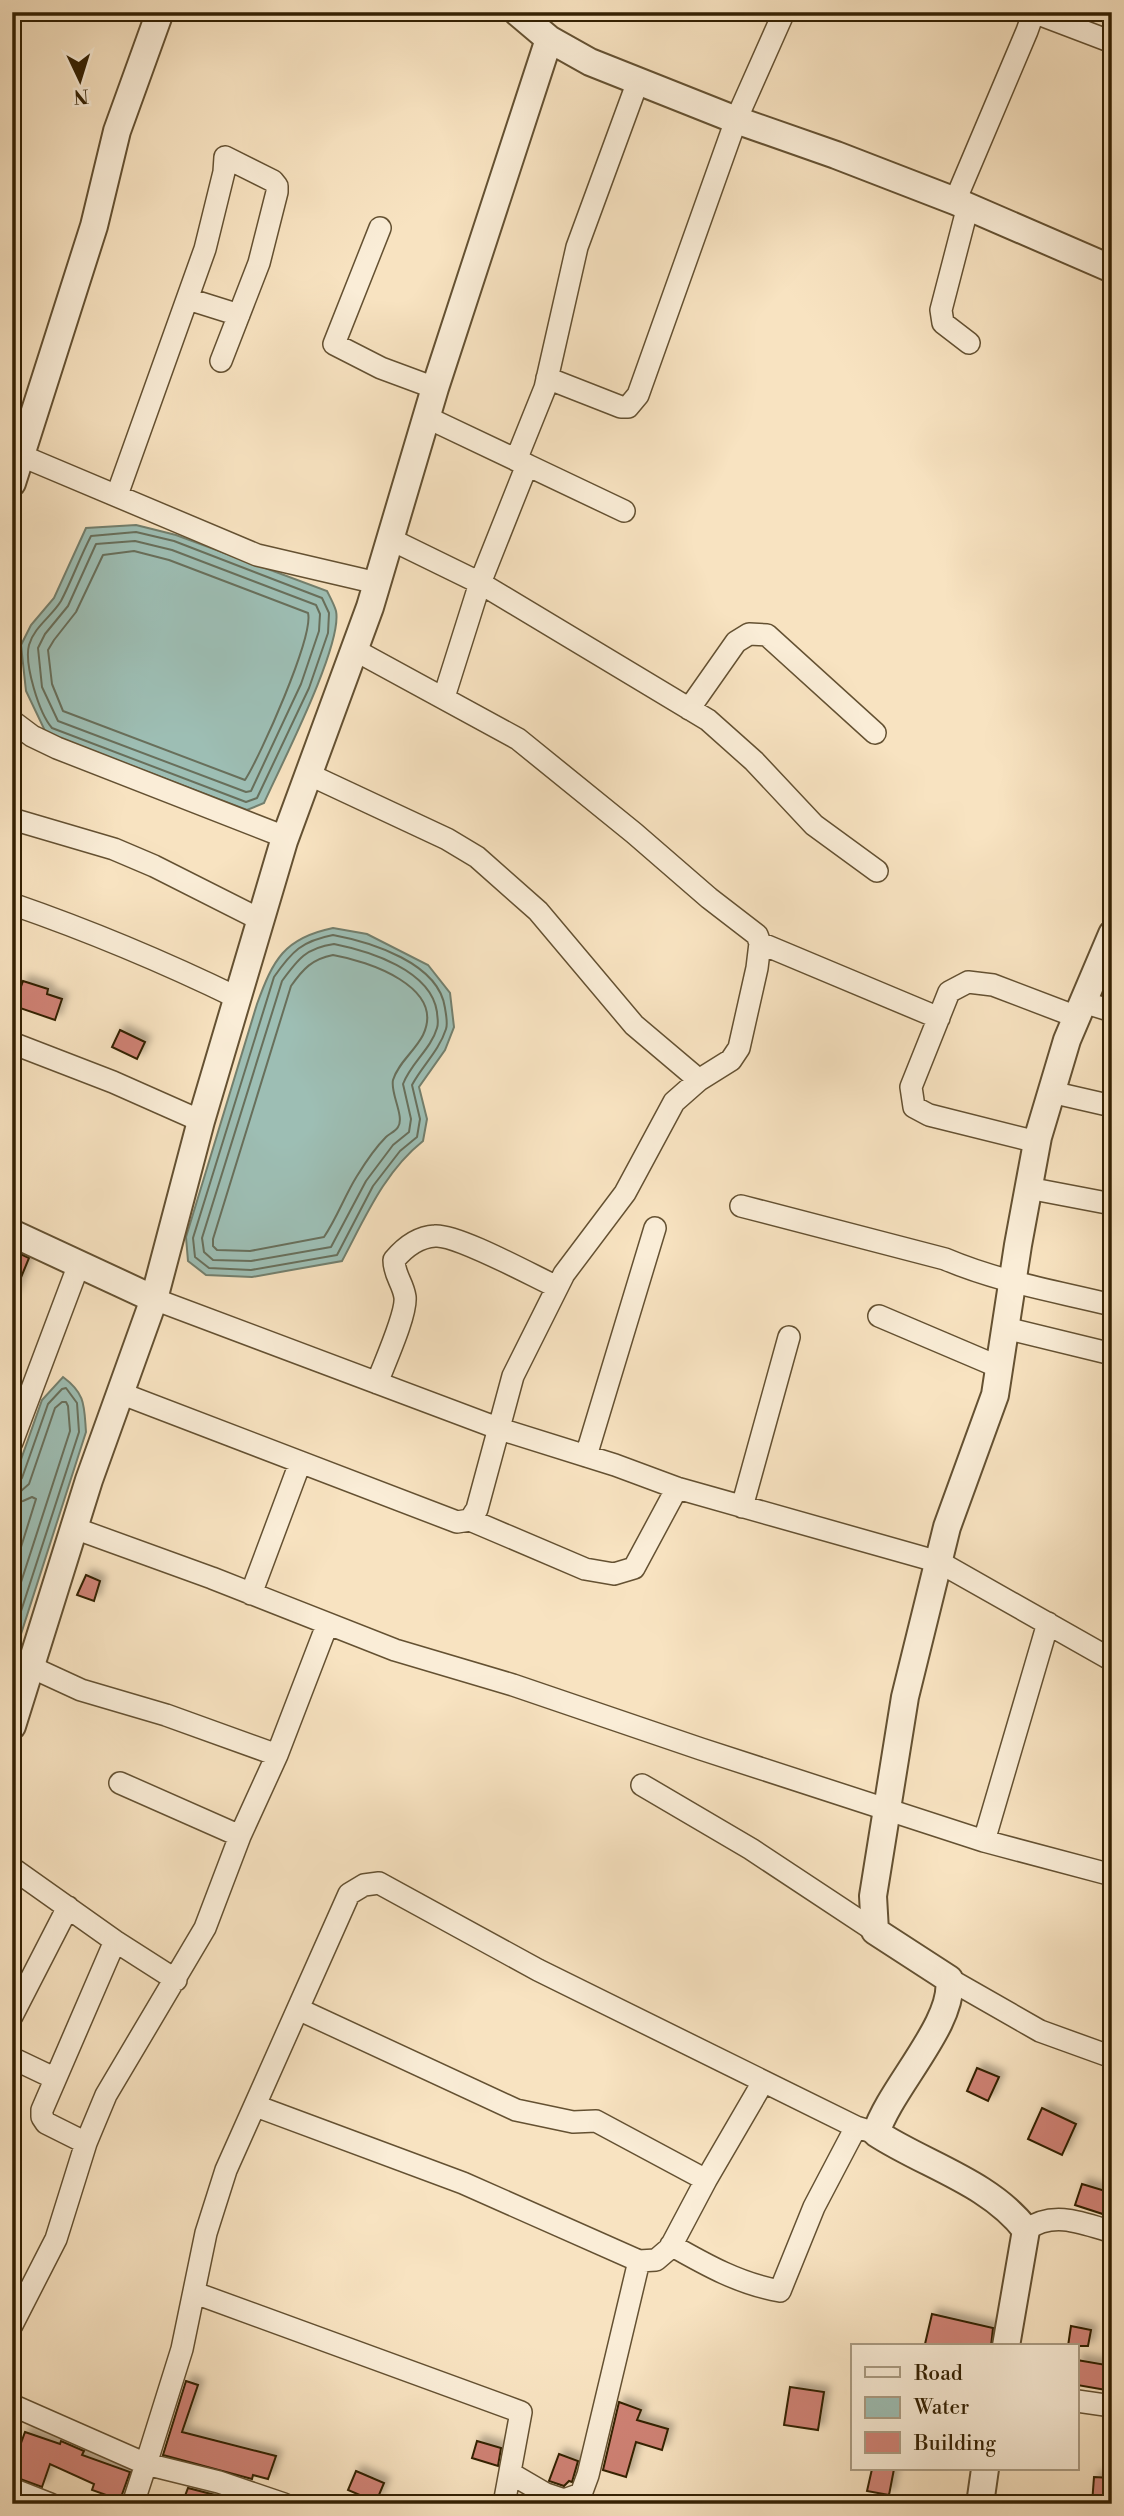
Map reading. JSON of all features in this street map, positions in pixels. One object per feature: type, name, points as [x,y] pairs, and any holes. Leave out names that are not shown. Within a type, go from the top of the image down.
[{"type":"street","points":[[12,483],[94,226],[117,131],[160,12]]},
{"type":"street","points":[[517,12],[549,39],[590,62],[736,120],[962,204],[1112,269]]},
{"type":"street","points":[[547,377],[621,407],[628,407],[638,395],[736,120],[784,12]]},
{"type":"street","points":[[969,343],[943,323],[941,310],[962,204],[1032,12],[1112,42]]},
{"type":"street","points":[[12,1726],[74,1528],[154,1299],[201,1121],[285,838],[377,583],[435,388],[549,39]]},
{"type":"street","points":[[444,697],[545,388],[578,247],[638,81]]},
{"type":"street","points":[[117,495],[205,249],[224,172],[225,157],[273,181],[277,186],[276,203],[259,263],[220,361]]},
{"type":"street","points":[[380,228],[334,344],[381,368],[435,388]]},
{"type":"street","points":[[188,299],[239,315]]},
{"type":"street","points":[[426,417],[624,510]]},
{"type":"street","points":[[22,456],[257,555],[377,583]]},
{"type":"street","points":[[390,539],[480,583],[708,720],[754,761],[814,825],[877,871]]},
{"type":"street","points":[[689,709],[736,642],[749,634],[767,635],[874,733]]},
{"type":"street","points":[[353,649],[518,738],[709,898],[750,928],[760,943],[739,1048],[731,1060],[699,1080],[674,1102],[625,1194],[564,1274],[513,1376],[477,1510],[470,1520]]},
{"type":"street","points":[[12,722],[32,736],[57,748],[285,838]]},
{"type":"street","points":[[309,774],[447,839],[477,857],[538,911],[634,1025],[699,1080]]},
{"type":"street","points":[[12,819],[114,849],[261,920]]},
{"type":"street","points":[[12,904],[96,933],[182,970],[238,999]]},
{"type":"street","points":[[875,1930],[873,1896],[905,1697],[947,1527],[995,1395],[1037,1142],[1051,1092],[1080,1010],[1112,934]]},
{"type":"street","points":[[760,943],[939,1018]]},
{"type":"street","points":[[1037,1142],[929,1115],[914,1107],[911,1087],[949,992],[968,982],[993,985],[1080,1010],[1112,1011]]},
{"type":"street","points":[[12,1043],[113,1082],[201,1121]]},
{"type":"street","points":[[1051,1092],[1112,1106]]},
{"type":"street","points":[[1028,1188],[1112,1204]]},
{"type":"street","points":[[741,1206],[945,1259],[1012,1283],[1112,1306]]},
{"type":"street","points":[[586,1456],[655,1228]]},
{"type":"street","points":[[12,1233],[154,1299],[500,1429],[677,1488],[939,1562],[1112,1660]]},
{"type":"street","points":[[377,1383],[405,1300],[402,1285],[394,1273],[394,1260],[406,1245],[435,1236],[454,1239],[557,1287]]},
{"type":"street","points":[[12,1442],[79,1264]]},
{"type":"street","points":[[879,1316],[999,1367]]},
{"type":"street","points":[[1005,1328],[1112,1354]]},
{"type":"street","points":[[742,1507],[789,1336]]},
{"type":"street","points":[[120,1393],[457,1522],[470,1520],[586,1569],[614,1574],[634,1568],[677,1488]]},
{"type":"street","points":[[251,1594],[300,1463]]},
{"type":"street","points":[[74,1528],[395,1650],[525,1689],[984,1841],[1112,1875]]},
{"type":"street","points":[[984,1841],[1048,1623]]},
{"type":"street","points":[[12,2325],[56,2239],[86,2143],[106,2095],[205,1928],[240,1836],[277,1755],[327,1625]]},
{"type":"street","points":[[31,1667],[81,1690],[166,1715],[277,1755]]},
{"type":"street","points":[[120,1783],[240,1836]]},
{"type":"street","points":[[642,1785],[751,1849],[949,1979],[1040,2031],[1112,2057]]},
{"type":"street","points":[[12,1868],[115,1941],[176,1980]]},
{"type":"street","points":[[133,2504],[169,2397],[195,2293],[206,2232],[226,2169],[349,1894],[364,1885],[379,1883],[538,1970],[866,2130],[980,2189],[1013,2213],[1026,2230]]},
{"type":"street","points":[[12,2016],[68,1907]]},
{"type":"street","points":[[86,2143],[46,2123],[42,2117],[44,2101],[115,1941]]},
{"type":"street","points":[[671,2245],[718,2272],[757,2287],[780,2291],[814,2207],[866,2130],[882,2114],[937,2027],[951,1992],[949,1979]]},
{"type":"street","points":[[298,2009],[516,2109],[573,2122],[596,2121],[706,2180]]},
{"type":"street","points":[[12,2058],[54,2078]]},
{"type":"street","points":[[256,2106],[463,2183],[639,2261],[656,2259],[671,2245],[763,2081]]},
{"type":"street","points":[[1006,2344],[1026,2230],[1039,2221],[1069,2219],[1112,2232]]},
{"type":"street","points":[[510,2473],[545,2494],[564,2500],[581,2494],[588,2475],[639,2261]]},
{"type":"street","points":[[195,2293],[521,2412],[504,2504]]},
{"type":"street","points":[[1078,2401],[1112,2406]]},
{"type":"street","points":[[12,2405],[146,2463],[219,2482],[284,2504]]},
{"type":"street","points":[[980,2504],[985,2470]]},
{"type":"street","points":[[12,2489],[50,2504]]},
{"type":"water","points":[[136,525],[176,535],[327,591],[333,603],[336,628],[321,677],[264,803],[247,810],[46,733],[26,691],[21,645],[31,625],[54,598],[86,528]]},
{"type":"water","points":[[333,928],[367,934],[428,965],[450,993],[454,1027],[445,1050],[419,1087],[427,1119],[423,1141],[409,1153],[386,1181],[342,1261],[252,1277],[206,1275],[188,1261],[186,1237],[257,1004],[275,963],[283,953],[303,938]]},
{"type":"water","points":[[63,1377],[80,1395],[86,1432],[12,1662],[12,1485],[42,1400]]},
{"type":"building","points":[[23,981],[48,989],[47,994],[62,999],[55,1020],[14,1006]]},
{"type":"building","points":[[120,1030],[145,1042],[137,1059],[112,1047]]},
{"type":"building","points":[[12,1250],[29,1258],[13,1297],[12,1297]]},
{"type":"building","points":[[86,1575],[100,1581],[94,1601],[77,1595]]},
{"type":"building","points":[[977,2068],[999,2077],[988,2101],[967,2091]]},
{"type":"building","points":[[1042,2108],[1076,2124],[1062,2155],[1028,2139]]},
{"type":"building","points":[[1082,2184],[1112,2193],[1112,2217],[1075,2205]]},
{"type":"building","points":[[932,2314],[993,2328],[991,2344],[925,2344]]},
{"type":"building","points":[[1071,2326],[1091,2330],[1088,2346],[1068,2344]]},
{"type":"building","points":[[1078,2360],[1112,2366],[1112,2391],[1078,2385]]},
{"type":"building","points":[[186,2381],[198,2385],[182,2432],[276,2456],[268,2479],[253,2475],[252,2479],[163,2455]]},
{"type":"building","points":[[790,2387],[824,2392],[818,2430],[784,2425]]},
{"type":"building","points":[[619,2402],[641,2410],[637,2420],[668,2429],[662,2450],[636,2442],[626,2477],[603,2470]]},
{"type":"building","points":[[25,2432],[60,2444],[61,2441],[84,2451],[82,2455],[130,2472],[120,2500],[92,2490],[94,2484],[50,2464],[42,2487],[12,2476],[12,2468]]},
{"type":"building","points":[[477,2441],[501,2448],[498,2466],[472,2458]]},
{"type":"building","points":[[559,2454],[578,2461],[572,2482],[569,2481],[564,2486],[549,2481]]},
{"type":"building","points":[[872,2470],[894,2470],[889,2495],[867,2491]]},
{"type":"building","points":[[356,2471],[384,2483],[376,2502],[348,2490]]},
{"type":"building","points":[[1094,2477],[1112,2478],[1112,2504],[1092,2504]]},
{"type":"building","points":[[188,2488],[215,2495],[242,2504],[182,2504]]}]
